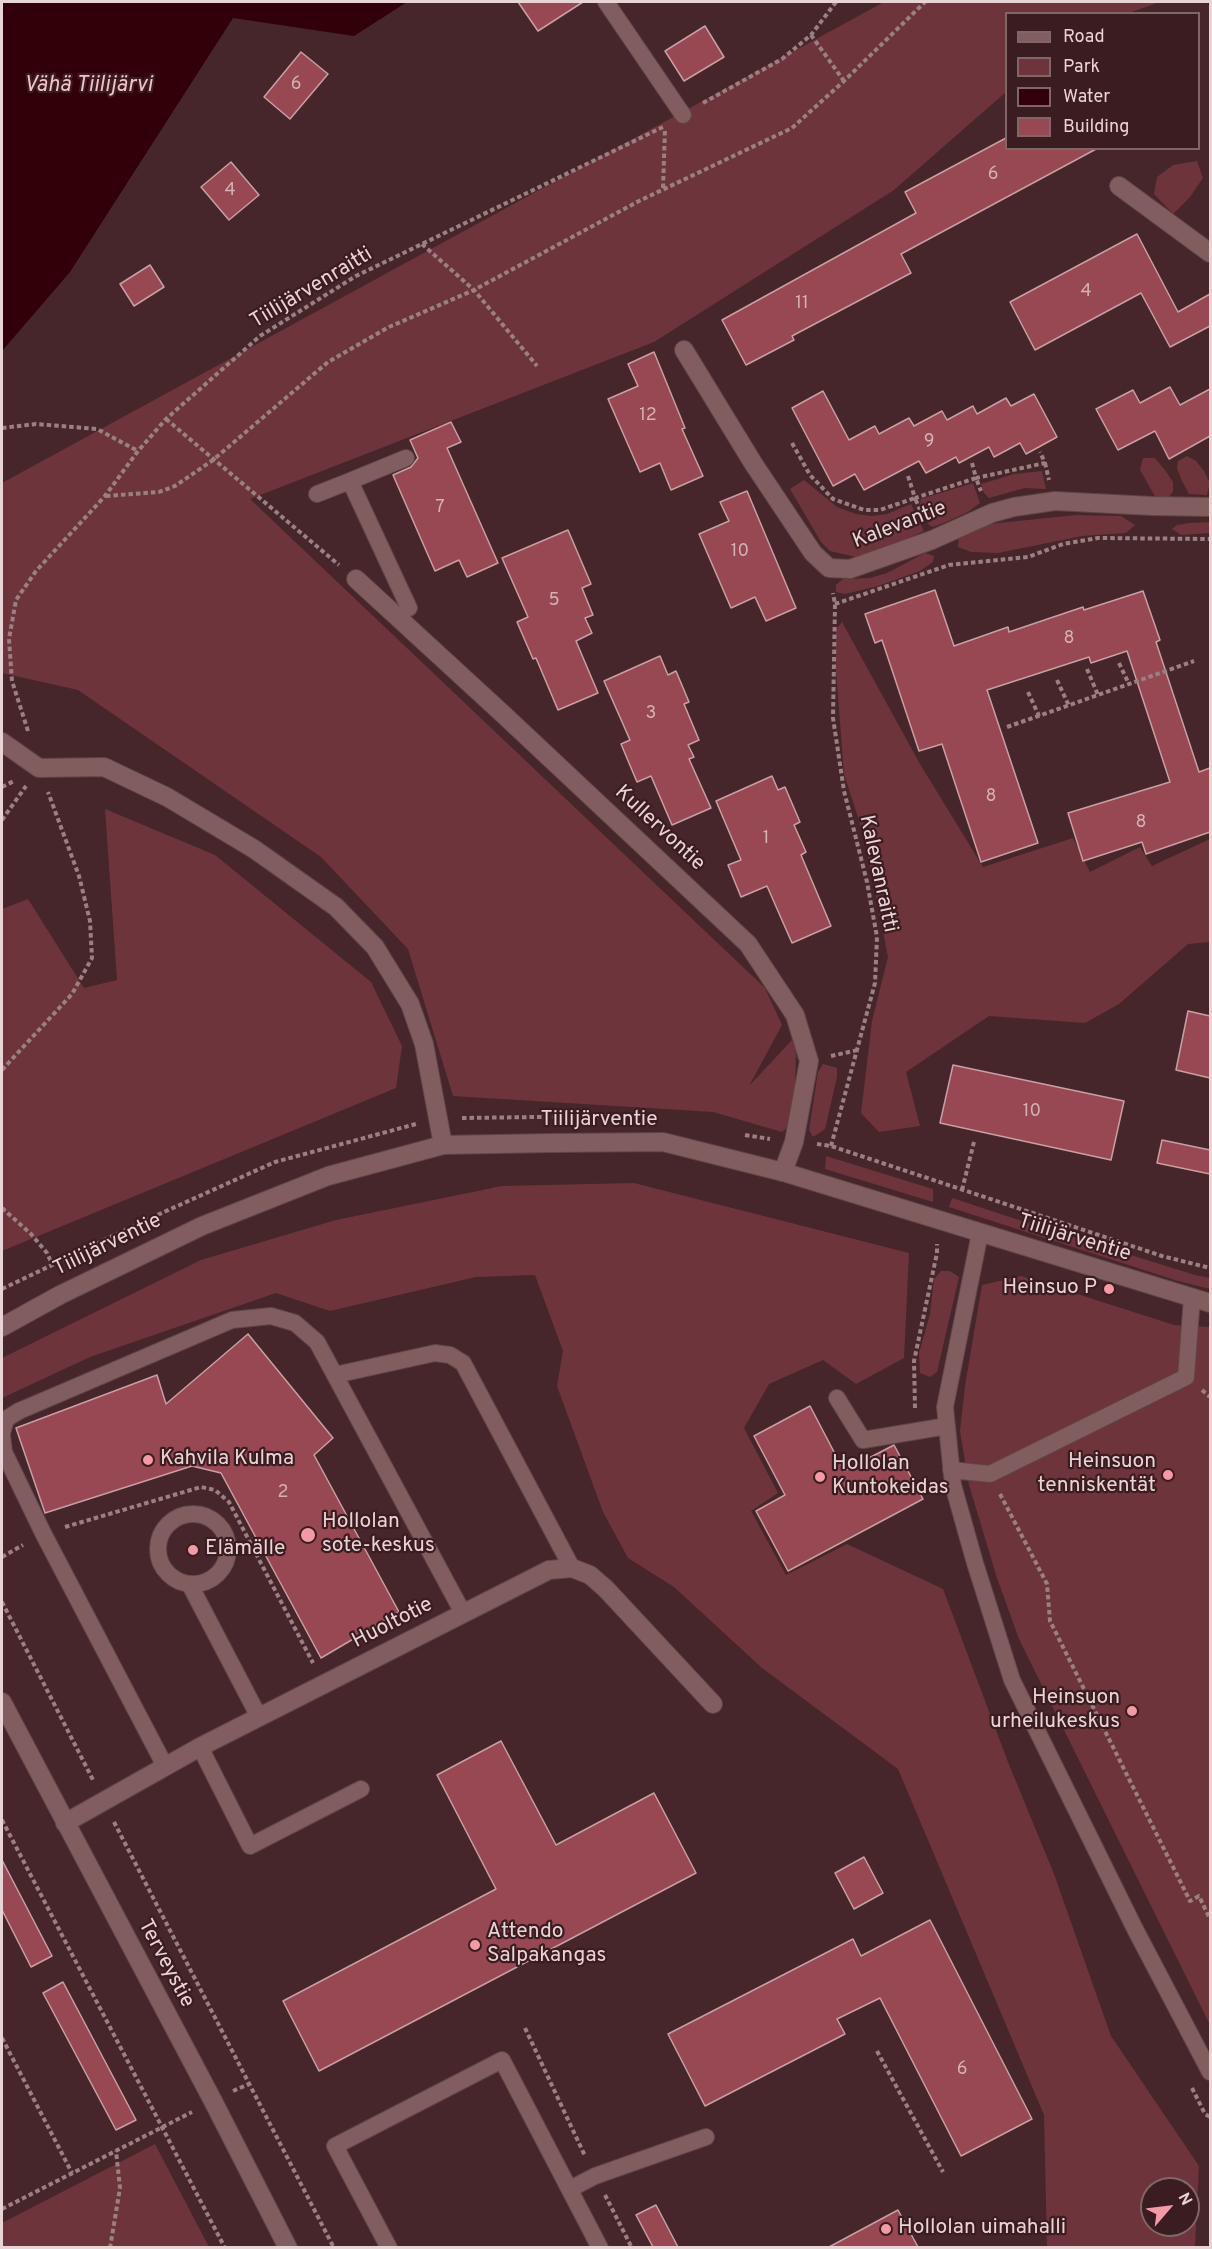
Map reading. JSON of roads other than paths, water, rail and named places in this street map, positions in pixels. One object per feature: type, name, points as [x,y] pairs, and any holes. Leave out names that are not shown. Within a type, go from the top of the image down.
[{"type":"street","points":[[1119,186],[1210,253]]},
{"type":"street","name":"Kalevantie","points":[[684,350],[753,463],[813,553],[829,568],[850,569],[932,540],[992,513],[1014,507],[1055,501],[1210,507]]},
{"type":"street","name":"Kullervontie","points":[[356,579],[748,944],[795,1015],[809,1061],[794,1142],[783,1172]]},
{"type":"street","points":[[2,742],[39,768],[104,767],[167,797],[254,849],[336,908],[375,947],[410,1004],[424,1044],[443,1145]]},
{"type":"street","name":"Tiilijärventie","points":[[2,1327],[60,1295],[202,1226],[328,1176],[443,1145],[663,1142],[783,1172],[1210,1303]]},
{"type":"street","points":[[572,1568],[590,1575],[606,1589],[713,1704]]},
{"type":"street","name":"Huoltotie","points":[[65,1823],[165,1766],[463,1613],[549,1570],[572,1568]]},
{"type":"street","name":"Terveystie","points":[[2,1702],[288,2247]]},
{"type":"lane","points":[[606,2],[683,115]]},
{"type":"lane","points":[[317,494],[406,458]]},
{"type":"lane","points":[[350,481],[409,608]]},
{"type":"lane","points":[[980,1233],[945,1407],[952,1485],[1012,1680],[1134,1929],[1210,2072]]},
{"type":"lane","points":[[951,1470],[990,1474],[1186,1377],[1192,1298]]},
{"type":"lane","points":[[165,1766],[43,1533],[4,1452],[2,1434],[6,1419],[19,1410],[232,1320],[271,1316],[295,1323],[317,1342],[463,1613]]},
{"type":"lane","points":[[335,1375],[435,1353],[450,1355],[463,1363],[572,1568]]},
{"type":"lane","points":[[837,1398],[863,1440],[947,1426]]},
{"type":"lane","points":[[190,1585],[202,1584],[213,1579],[221,1571],[228,1550],[227,1538],[221,1528],[213,1520],[202,1515],[191,1514],[170,1523],[162,1532],[158,1543],[158,1555],[169,1576],[190,1585],[259,1717]]},
{"type":"lane","points":[[200,1748],[250,1846],[361,1789]]},
{"type":"lane","points":[[389,2247],[335,2146],[502,2060],[600,2247]]},
{"type":"lane","points":[[570,2188],[595,2176],[706,2137]]},
{"type":"water","name":"Vähä Tiilijärvi","points":[[2,2],[407,2],[354,36],[233,18],[70,272],[2,351]]},
{"type":"place","name":"Heinsuo P","points":[[1109,1289]]},
{"type":"place","name":"Kahvila Kulma","points":[[148,1460]]},
{"type":"place","name":"Heinsuon tenniskentät","points":[[1168,1475]]},
{"type":"place","name":"Hollolan Kuntokeidas","points":[[820,1477]]},
{"type":"place","name":"Hollolan sote-keskus","points":[[308,1535]]},
{"type":"place","name":"Elämälle","points":[[193,1550]]},
{"type":"place","name":"Heinsuon urheilukeskus","points":[[1132,1711]]},
{"type":"place","name":"Attendo Salpakangas","points":[[475,1945]]},
{"type":"place","name":"Hollolan uimahalli","points":[[886,2229]]}]
